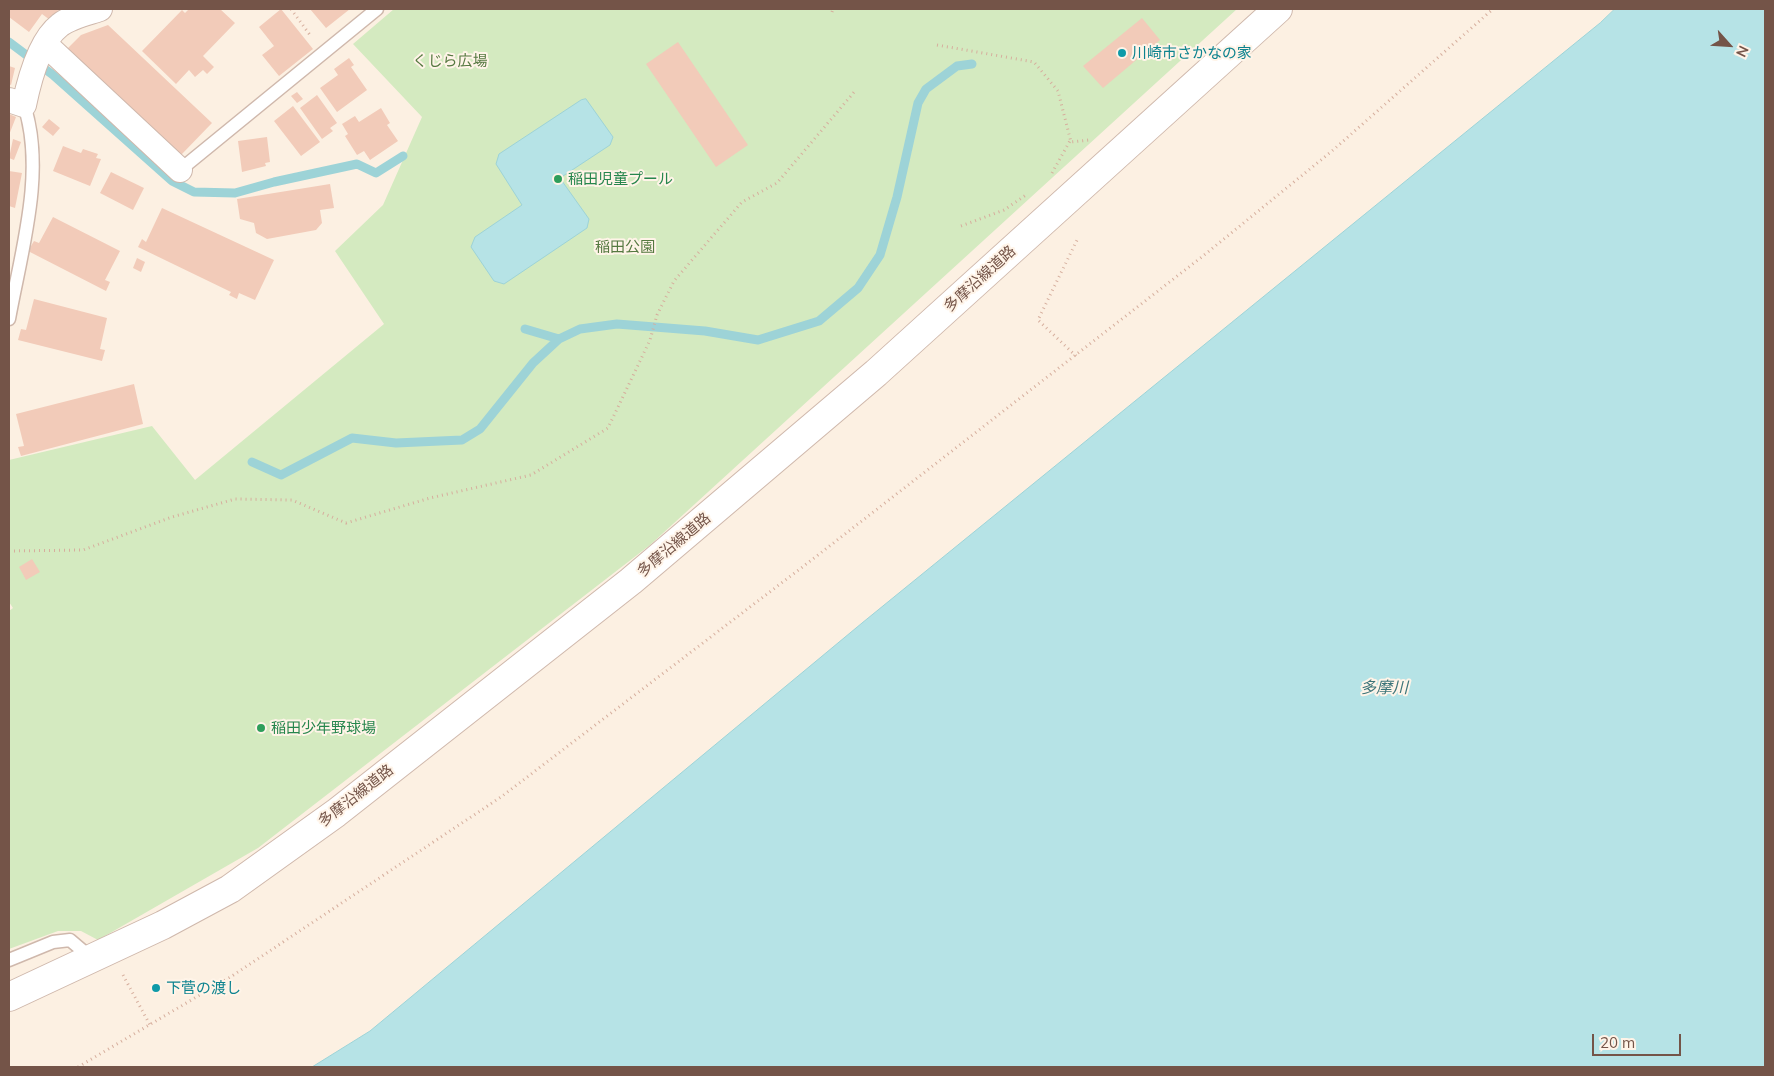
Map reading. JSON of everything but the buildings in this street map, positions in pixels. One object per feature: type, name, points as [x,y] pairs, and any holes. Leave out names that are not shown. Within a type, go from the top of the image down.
[{"type":"street","points":[[16,102],[39,57],[60,25],[100,9]]},
{"type":"street","name":"多摩沿線道路","points":[[9,997],[164,925],[230,889],[336,813],[632,581],[876,373],[1278,9]]},
{"type":"street","points":[[39,57],[180,170]]},
{"type":"lane","points":[[180,170],[378,9]]},
{"type":"lane","points":[[9,318],[33,182],[30,122],[16,102]]},
{"type":"lane","points":[[9,960],[53,942],[70,940],[99,954]]},
{"type":"path","points":[[291,9],[324,54]]},
{"type":"path","points":[[78,1067],[232,976],[501,797],[1076,356],[1324,157],[1493,9]]},
{"type":"path","points":[[937,45],[1034,62],[1058,91],[1071,142],[1091,140]]},
{"type":"path","points":[[9,551],[83,550],[172,517],[235,499],[292,500],[346,523],[430,498],[531,475],[608,428],[650,340],[656,315],[674,281],[742,202],[776,183],[855,91]]},
{"type":"path","points":[[1051,175],[1071,138]]},
{"type":"path","points":[[961,226],[1004,210],[1032,191]]},
{"type":"path","points":[[1076,356],[1038,320],[1078,238]]},
{"type":"path","points":[[99,954],[150,1025]]},
{"type":"green space","name":"稲田公園","points":[[394,9],[1237,9],[650,545],[258,848],[98,940],[81,931],[58,931],[9,949],[9,611],[13,608],[9,602],[9,460],[152,426],[195,480],[384,324],[335,251],[383,205],[422,117],[353,44]]},
{"type":"water","name":"多摩川","points":[[1615,9],[1765,9],[1765,1067],[312,1067],[370,1031],[862,623]]},
{"type":"water","points":[[586,99],[613,137],[610,145],[563,176],[562,181],[589,219],[587,228],[504,284],[494,281],[471,247],[475,237],[522,205],[496,164],[499,154],[581,100]]},
{"type":"waterway","points":[[9,42],[53,75],[172,181],[194,192],[235,193],[274,182],[357,164],[376,173],[403,156]]},
{"type":"waterway","points":[[252,462],[281,475],[352,438],[396,443],[462,440],[480,429],[533,363],[559,339],[580,329],[617,324],[705,331],[758,340],[819,321],[858,288],[880,255],[897,197],[918,103],[926,89],[957,66],[972,64]]},
{"type":"waterway","points":[[525,329],[559,339]]},
{"type":"place","name":"川崎市さかなの家","points":[[1122,53]]},
{"type":"place","name":"稲田児童プール","points":[[558,179]]},
{"type":"place","name":"稲田少年野球場","points":[[261,728]]},
{"type":"place","name":"下菅の渡し","points":[[156,988]]},
{"type":"park label","name":"くじら広場","points":[[450,61]]}]
